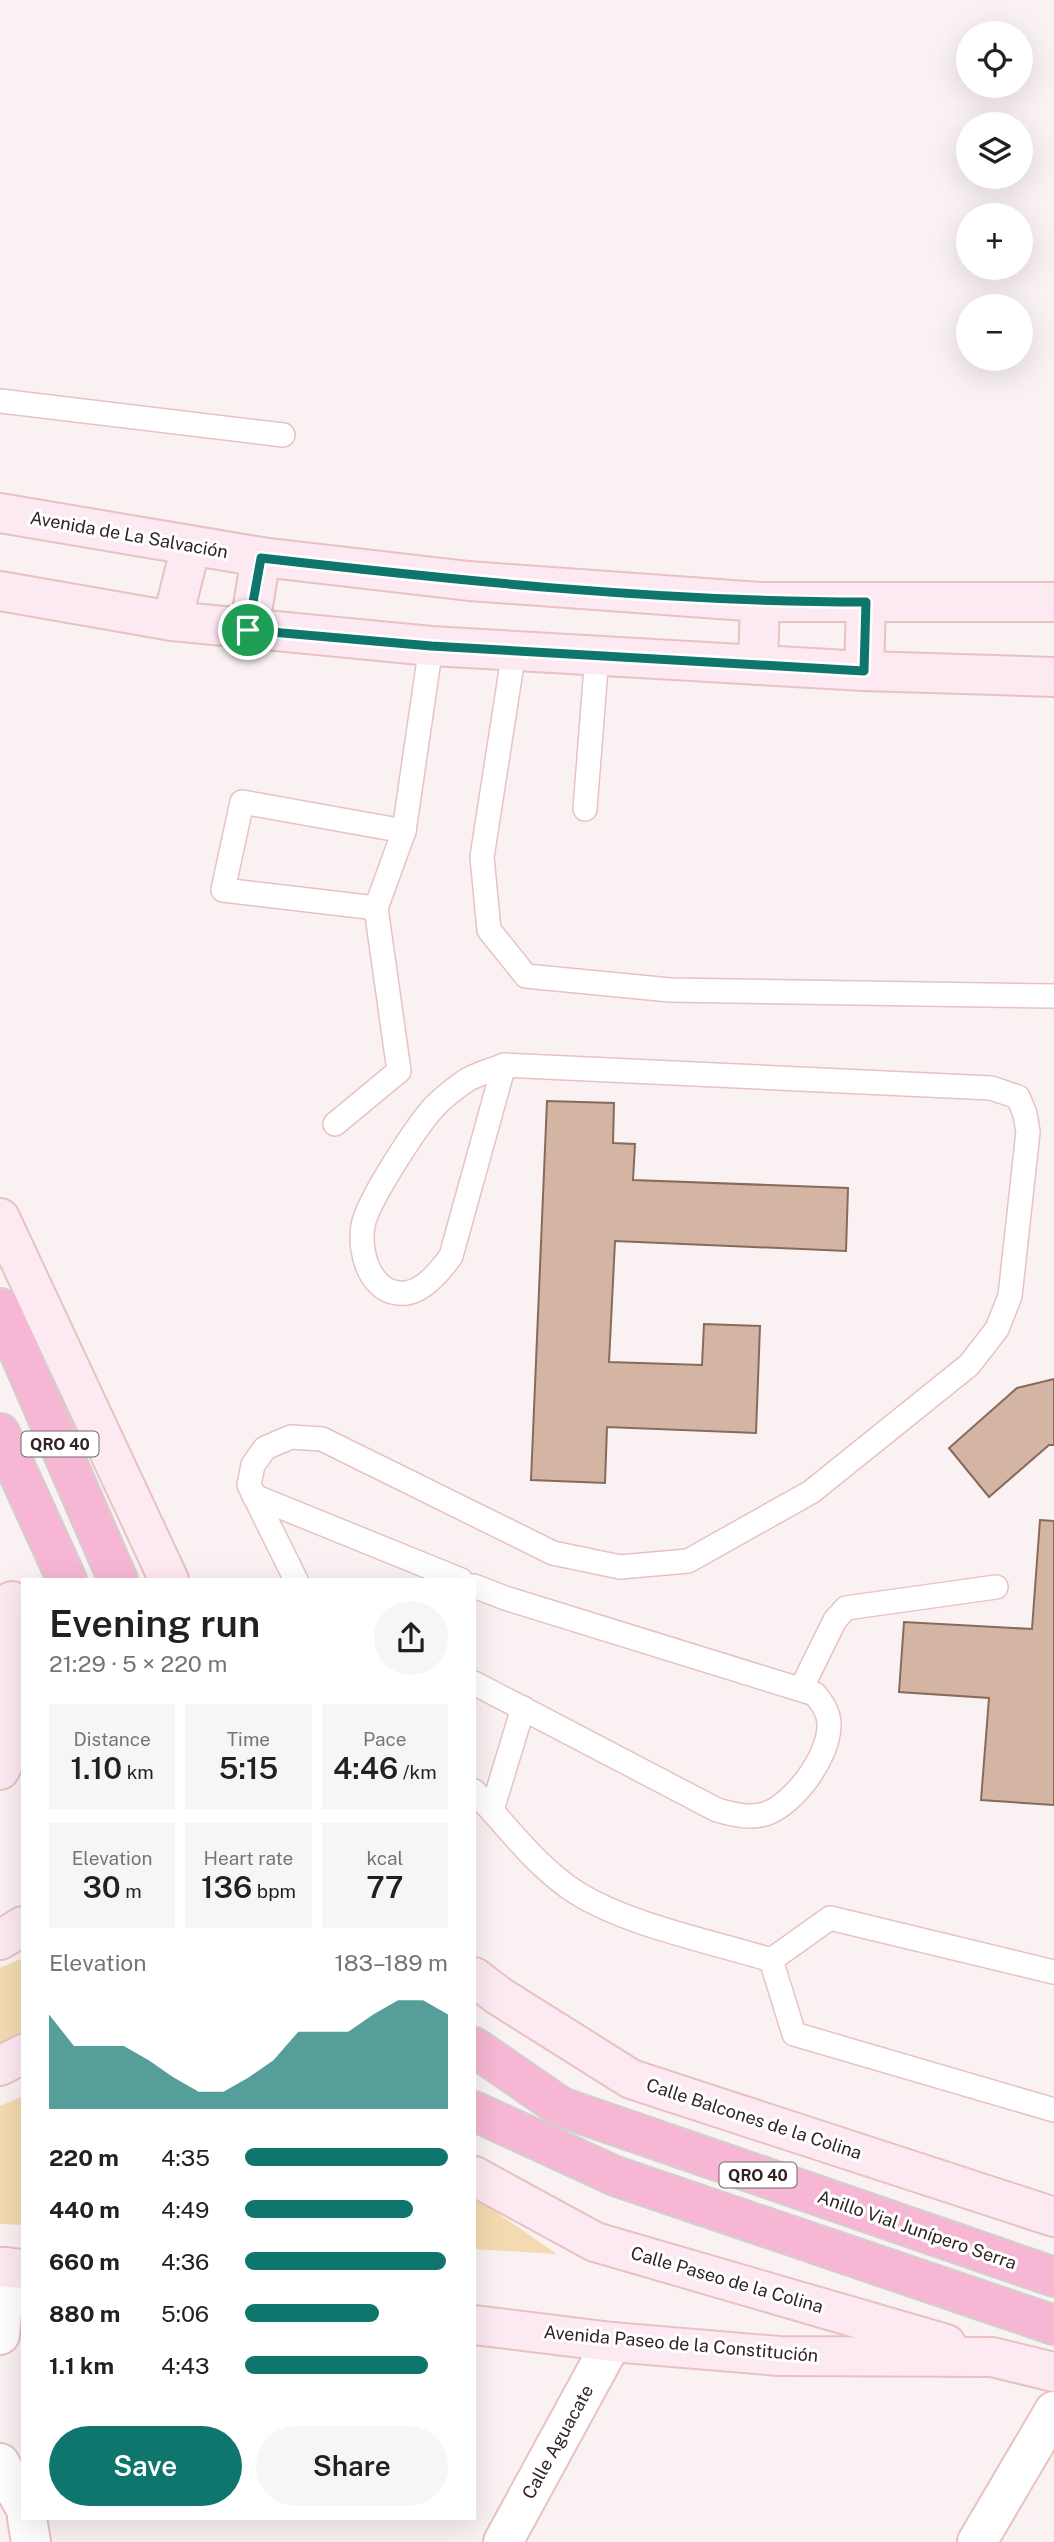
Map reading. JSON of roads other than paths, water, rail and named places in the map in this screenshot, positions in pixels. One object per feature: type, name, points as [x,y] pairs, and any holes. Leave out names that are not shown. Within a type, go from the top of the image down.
[{"type":"highway","name":"QRO 40","points":[[0,1308],[116,1578]]},
{"type":"highway","name":"QRO 40","points":[[0,1433],[66,1578]]},
{"type":"highway","name":"Anillo Vial Junípero Serra","points":[[476,2049],[561,2107],[1054,2277]]},
{"type":"highway","name":"QRO 40","points":[[476,2112],[615,2176],[1054,2325]]},
{"type":"street","name":"Avenida de La Salvación","points":[[0,513],[261,558],[469,581],[760,602],[1054,602]]},
{"type":"street","points":[[173,621],[191,547]]},
{"type":"street","points":[[248,630],[261,558]]},
{"type":"street","points":[[0,591],[173,621],[431,646],[864,671],[1054,677]]},
{"type":"street","points":[[758,665],[760,602]]},
{"type":"street","points":[[864,671],[866,602]]},
{"type":"street","points":[[0,1218],[168,1578]]},
{"type":"street","points":[[0,1770],[13,1738],[11,1599]]},
{"type":"street","points":[[0,1940],[21,1927]]},
{"type":"street","name":"Calle Balcones de la Colina","points":[[476,1979],[499,1996],[631,2079],[1054,2217]]},
{"type":"street","points":[[0,2066],[21,2055]]},
{"type":"street","name":"Calle Paseo de la Colina","points":[[476,2177],[595,2242],[992,2357]]},
{"type":"street","points":[[0,2335],[10,2268]]},
{"type":"street","name":"Avenida Paseo de la Constitución","points":[[476,2325],[612,2342],[779,2356],[992,2357],[1054,2372]]},
{"type":"street","name":"Calle Aguacate","points":[[503,2542],[612,2342]]},
{"type":"street","points":[[977,2542],[1054,2412]]},
{"type":"street","points":[[0,2463],[21,2500]]},
{"type":"street","points":[[27,2520],[31,2542]]},
{"type":"lane","points":[[0,401],[283,435]]},
{"type":"lane","points":[[335,1124],[399,1071],[376,908],[404,831],[431,646]]},
{"type":"lane","points":[[514,651],[482,857],[489,930],[526,976],[670,990],[1054,996]]},
{"type":"lane","points":[[585,809],[597,655]]},
{"type":"lane","points":[[376,908],[223,890],[242,802],[404,831]]},
{"type":"lane","points":[[295,1578],[249,1485],[253,1465],[265,1448],[291,1437],[322,1438],[552,1553],[620,1567],[688,1561],[811,1492],[969,1366],[997,1329],[1010,1296],[1028,1132],[1018,1097],[991,1087],[504,1065],[467,1080],[434,1107],[374,1198],[363,1224],[362,1248],[368,1272],[385,1289],[406,1293],[422,1285],[439,1273],[450,1256],[504,1065]]},
{"type":"lane","points":[[254,1496],[456,1578]]},
{"type":"lane","points":[[476,1587],[815,1694],[825,1706],[829,1721],[828,1739],[801,1789],[783,1805],[764,1814],[742,1817],[716,1810],[476,1684]]},
{"type":"lane","points":[[801,1689],[835,1620],[846,1608],[996,1587]]},
{"type":"lane","points":[[492,1810],[523,1708]]},
{"type":"lane","points":[[476,1793],[535,1857],[578,1893],[629,1916],[771,1960]]},
{"type":"lane","points":[[771,1960],[830,1918],[1054,1972]]},
{"type":"lane","points":[[771,1960],[794,2034],[1054,2110]]}]
